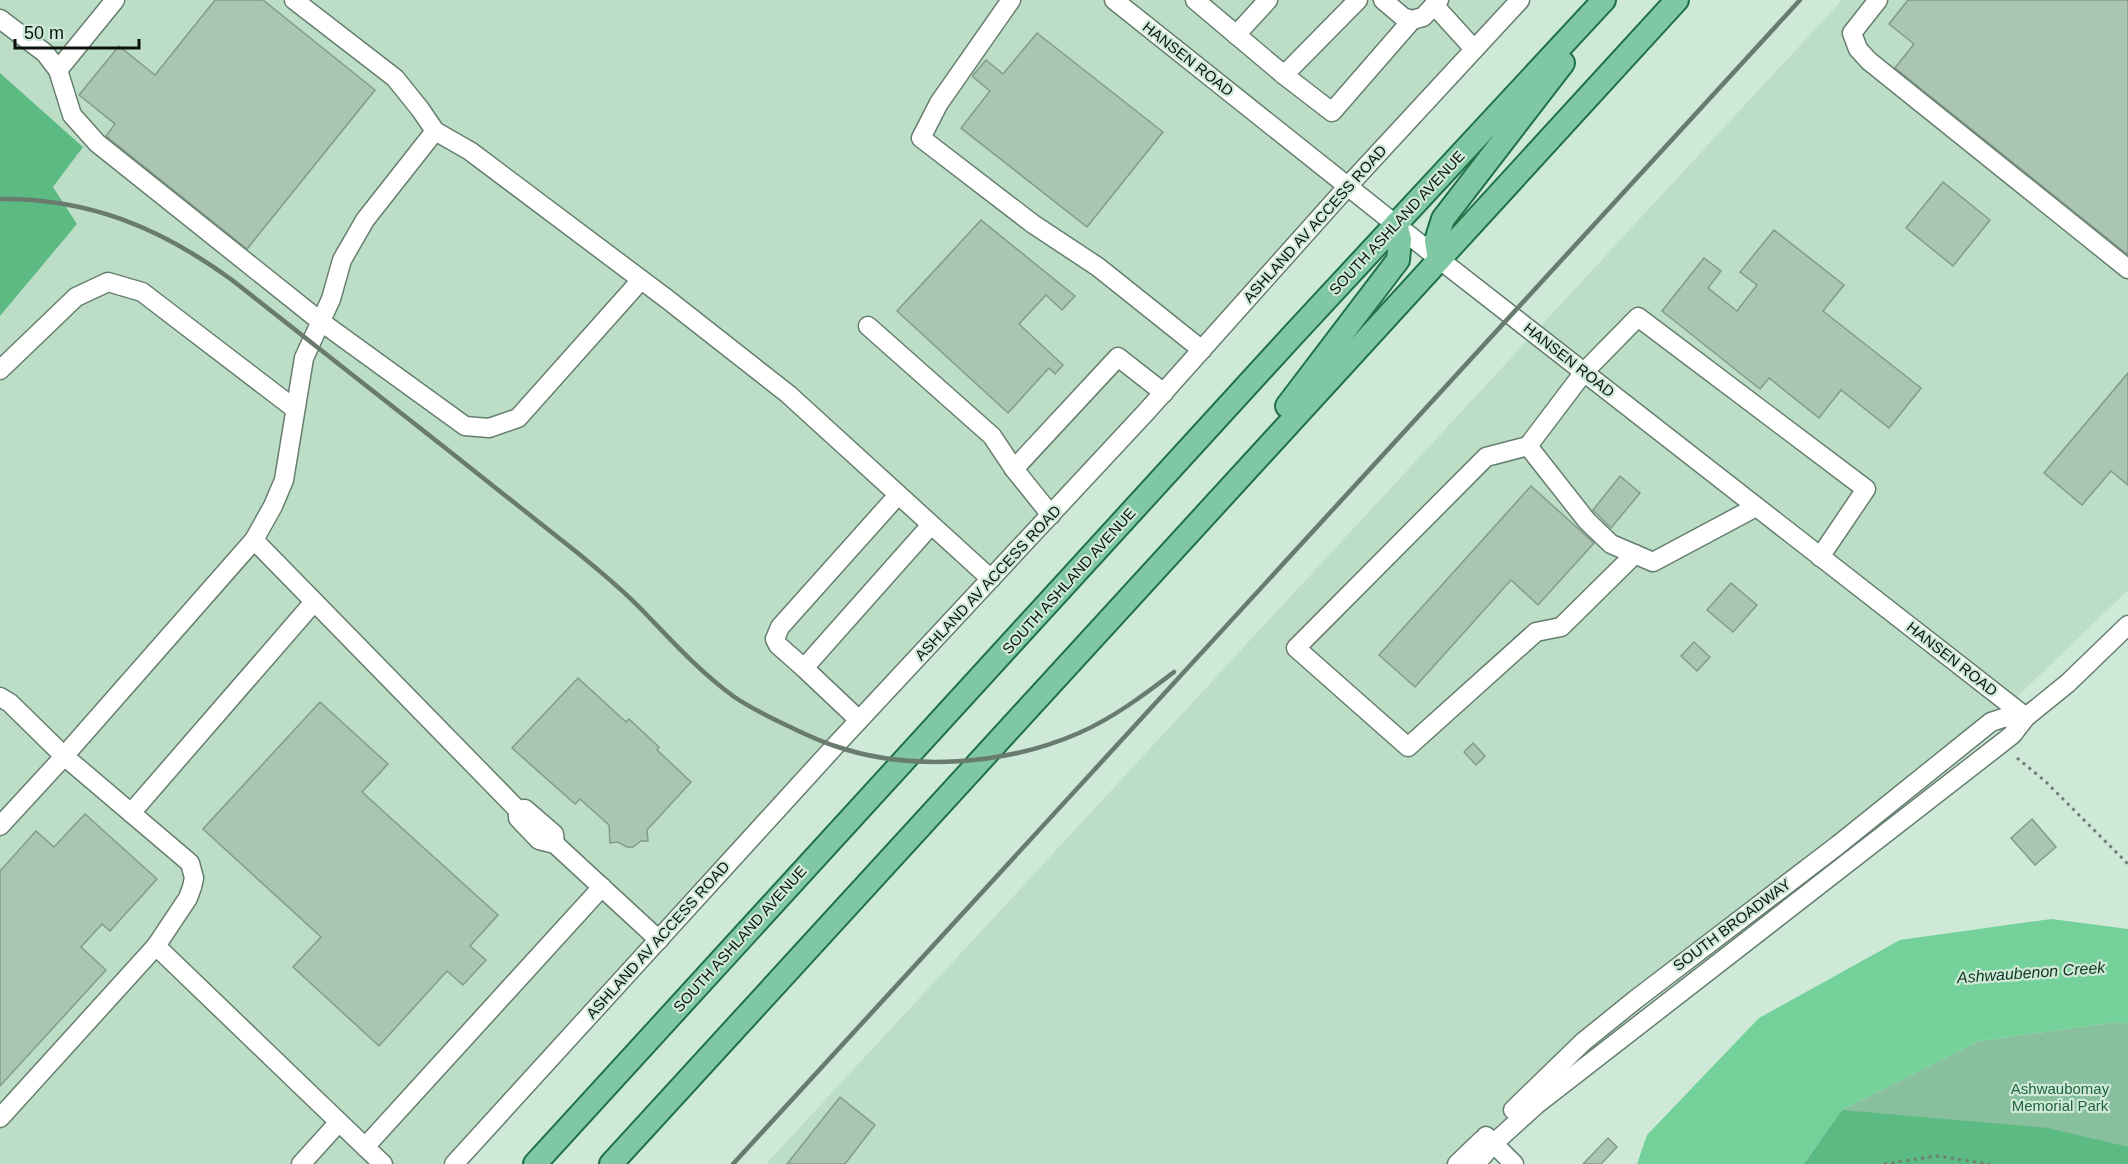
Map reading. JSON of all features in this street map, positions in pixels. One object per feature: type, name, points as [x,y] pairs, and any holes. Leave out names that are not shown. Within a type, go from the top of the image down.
[{"type":"main road","name":"SOUTH ASHLAND AVENUE","points":[[535,1164],[1396,224],[1605,0]]},
{"type":"main road","points":[[1439,260],[1436,241],[1443,219],[1567,59],[1605,0]]},
{"type":"main road","points":[[611,1164],[1677,0]]},
{"type":"main road","points":[[1266,448],[1283,411],[1398,260],[1400,239],[1396,224]]},
{"type":"street","points":[[58,70],[115,0]]},
{"type":"street","points":[[294,0],[395,78],[435,131],[470,151],[788,394],[991,579]]},
{"type":"street","points":[[1011,0],[939,104],[921,138],[1033,224],[1098,267],[1202,350]]},
{"type":"street","name":"HANSEN ROAD","points":[[1114,0],[1439,260],[2026,717]]},
{"type":"street","points":[[1195,0],[1332,112],[1412,20],[1423,16],[1437,2],[1474,49]]},
{"type":"street","points":[[1236,35],[1268,0]]},
{"type":"street","points":[[1284,75],[1358,0]]},
{"type":"street","points":[[1383,0],[1403,17],[1412,20]]},
{"type":"street","name":"ASHLAND AV ACCESS ROAD","points":[[454,1164],[859,720],[1164,393],[1348,186],[1520,0]]},
{"type":"street","points":[[1878,0],[1852,33],[1858,48],[1869,61],[2128,269]]},
{"type":"street","points":[[0,19],[45,53],[58,70],[72,115],[97,143],[320,321],[465,426],[489,428],[518,418],[641,280]]},
{"type":"street","points":[[0,826],[254,540],[284,480],[303,357],[331,299],[342,260],[365,220],[435,131]]},
{"type":"street","points":[[0,370],[76,297],[108,282],[142,292],[295,409]]},
{"type":"street","points":[[1635,554],[1561,627],[1536,632],[1408,747],[1296,648],[1486,457],[1528,446],[1584,372],[1638,317],[1866,489],[1820,557]]},
{"type":"street","points":[[868,326],[993,436],[1014,469],[1051,515]]},
{"type":"street","points":[[1014,469],[1118,357],[1164,393]]},
{"type":"street","points":[[1528,446],[1587,521],[1611,544],[1653,562],[1756,507]]},
{"type":"street","points":[[859,720],[778,645],[776,639],[780,627],[898,495]]},
{"type":"street","points":[[804,668],[931,525]]},
{"type":"street","points":[[254,540],[518,810],[525,809],[539,819],[554,834],[555,844],[658,940]]},
{"type":"street","points":[[131,813],[314,602]]},
{"type":"street","points":[[2026,717],[2068,683],[2128,625]]},
{"type":"street","points":[[0,697],[64,756],[190,863],[194,878],[188,898],[156,946],[0,1118]]},
{"type":"street","name":"SOUTH BROADWAY","points":[[1458,1164],[1490,1140],[1559,1064],[1617,1014],[1838,845],[1991,722],[2003,718],[2026,717]]},
{"type":"street","points":[[365,1147],[602,887]]},
{"type":"street","points":[[156,946],[383,1164]]},
{"type":"street","points":[[301,1164],[339,1122]]},
{"type":"street","points":[[1490,1140],[1514,1164]]},
{"type":"street","name":"SOUTH BROADWAY","points":[[1476,1164],[1490,1140]]},
{"type":"path","points":[[2017,758],[2045,781],[2128,864]]},
{"type":"path","points":[[1884,1164],[1937,1156],[1990,1164]]},
{"type":"shaded area","points":[[0,0],[1519,0],[454,1164],[0,1164],[0,316],[77,224],[53,187],[83,147],[0,73]]},
{"type":"shaded area","points":[[1842,0],[2128,0],[2128,590],[1991,722],[1518,1106],[1457,1164],[766,1164]]},
{"type":"shaded area","points":[[0,73],[83,147],[53,187],[77,224],[0,316]]},
{"type":"shaded area","points":[[1842,1110],[2048,1128],[2128,1147],[2128,1164],[1804,1164]]},
{"type":"green space","name":"Ashwaubomay Memorial Park","points":[[2117,1022],[2128,1024],[2128,1164],[1803,1164],[1842,1110],[1979,1041]]},
{"type":"water","name":"Ashwaubenon Creek","points":[[2051,919],[2128,929],[2128,1024],[2117,1022],[1979,1041],[1842,1110],[1803,1164],[1637,1164],[1647,1135],[1759,1018],[1900,940]]},
{"type":"building","points":[[215,0],[263,0],[375,90],[247,249],[106,136],[115,124],[79,95],[119,46],[155,75]]},
{"type":"building","points":[[1908,0],[2128,0],[2128,255],[1895,68],[1914,44],[1889,24]]},
{"type":"building","points":[[1037,33],[1163,132],[1087,227],[961,128],[990,91],[973,75],[986,60],[1003,74]]},
{"type":"building","points":[[1943,182],[1990,220],[1953,266],[1906,228]]},
{"type":"building","points":[[981,220],[1075,296],[1062,310],[1046,295],[1019,324],[1063,365],[1055,374],[1049,368],[1008,413],[897,311]]},
{"type":"building","points":[[1774,230],[1844,285],[1823,311],[1921,388],[1889,428],[1841,390],[1819,418],[1769,378],[1760,389],[1662,311],[1704,258],[1721,271],[1708,288],[1737,311],[1757,285],[1740,272]]},
{"type":"building","points":[[2128,373],[2128,485],[2111,471],[2082,505],[2044,473]]},
{"type":"building","points":[[1620,476],[1640,493],[1611,528],[1593,510]]},
{"type":"building","points":[[1531,486],[1594,543],[1538,605],[1511,580],[1415,687],[1379,655]]},
{"type":"building","points":[[1731,583],[1757,605],[1733,632],[1707,610]]},
{"type":"building","points":[[1694,642],[1710,657],[1697,671],[1681,656]]},
{"type":"building","points":[[578,678],[626,722],[629,719],[691,782],[647,830],[648,841],[641,841],[633,847],[627,847],[618,842],[610,843],[609,825],[580,799],[575,804],[512,748]]},
{"type":"building","points":[[320,702],[388,764],[362,792],[498,915],[470,946],[486,960],[463,985],[447,971],[379,1046],[293,967],[321,937],[203,829]]},
{"type":"building","points":[[1473,743],[1485,756],[1476,765],[1464,752]]},
{"type":"building","points":[[85,814],[157,879],[110,931],[102,924],[81,947],[106,970],[0,1086],[0,871],[36,831],[54,847]]},
{"type":"building","points":[[2032,819],[2056,847],[2035,865],[2011,838]]},
{"type":"building","points":[[840,1097],[875,1125],[845,1164],[787,1164]]},
{"type":"building","points":[[1608,1138],[1617,1147],[1601,1164],[1583,1164]]},
{"type":"railway","points":[[733,1164],[1800,0]]},
{"type":"railway","points":[[0,199],[33,200],[94,210],[151,231],[205,262],[232,280],[587,561],[627,595],[686,655],[739,700],[823,742],[864,754],[926,762],[989,758],[1021,752],[1051,744],[1092,727],[1128,706],[1174,672]]}]
